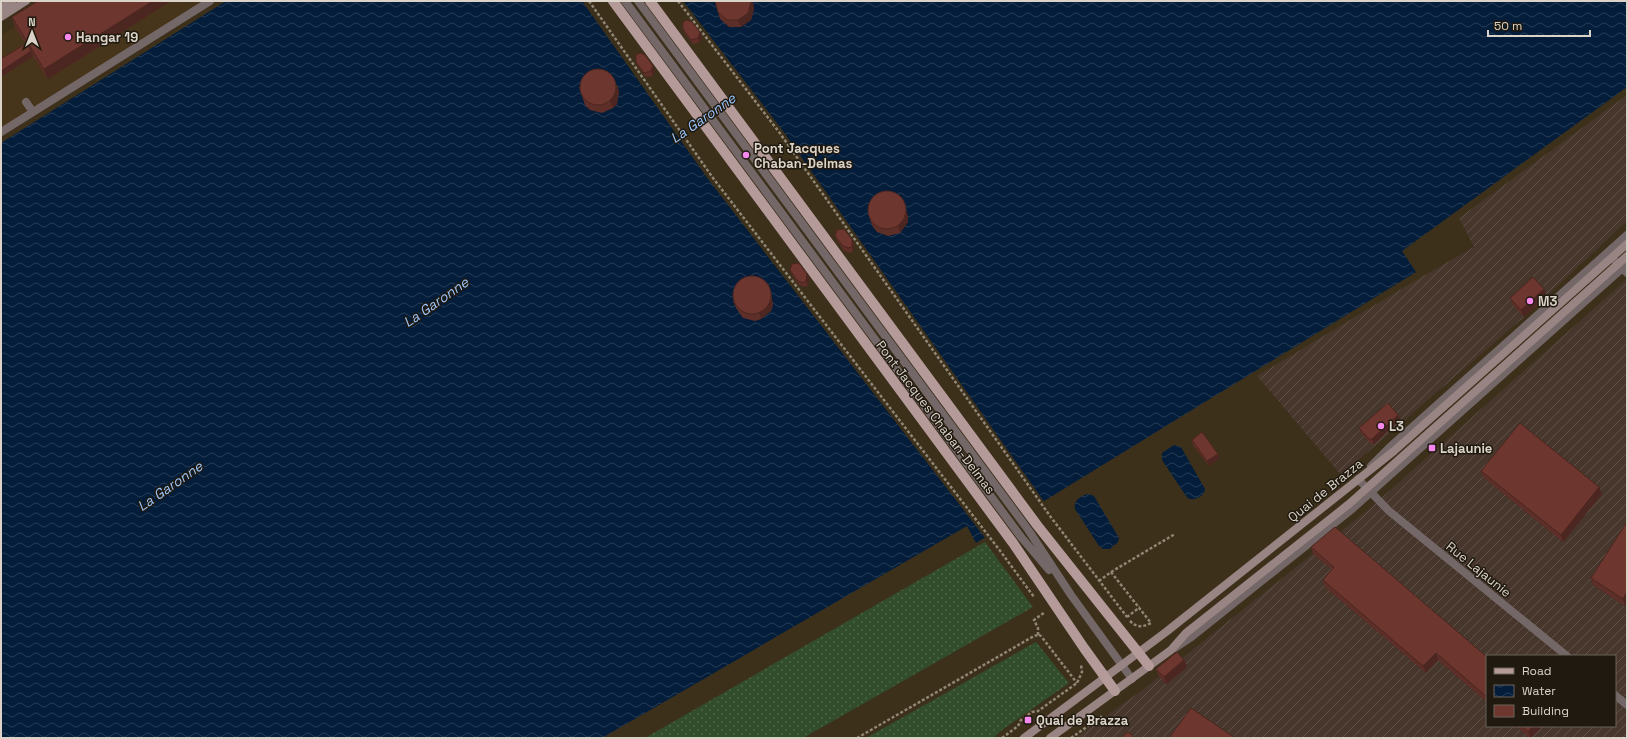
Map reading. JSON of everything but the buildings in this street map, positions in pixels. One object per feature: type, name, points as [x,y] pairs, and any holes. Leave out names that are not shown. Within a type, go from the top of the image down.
[{"type":"main road","points":[[1,8],[12,1]]},
{"type":"main road","points":[[1,17],[26,1]]},
{"type":"main road","name":"Pont Jacques Chaban-Delmas","points":[[613,1],[1017,540],[1115,691]]},
{"type":"main road","name":"Pont Jacques Chaban-Delmas","points":[[650,1],[1033,528],[1149,666]]},
{"type":"main road","name":"Quai de Brazza","points":[[1024,738],[1276,545],[1394,451],[1627,244]]},
{"type":"main road","name":"Quai de Brazza","points":[[1050,738],[1171,650],[1186,633],[1349,504],[1371,493],[1624,269],[1627,256]]},
{"type":"street","points":[[1,132],[210,1]]},
{"type":"street","points":[[625,1],[1017,540],[1071,595]]},
{"type":"street","points":[[638,1],[1033,528],[1071,595],[1132,679]]},
{"type":"street","points":[[26,102],[33,112]]},
{"type":"street","points":[[1358,479],[1390,447],[1627,235]]},
{"type":"street","points":[[1612,258],[1624,269]]},
{"type":"street","name":"Rue Lajaunie","points":[[1358,479],[1371,493],[1566,655]]},
{"type":"street","points":[[1616,696],[1627,705]]},
{"type":"path","points":[[589,1],[713,178],[1001,552]]},
{"type":"path","points":[[678,1],[779,132],[1050,516],[1124,614]]},
{"type":"path","points":[[1099,581],[1111,572],[1175,534]]},
{"type":"path","points":[[1111,572],[1140,607],[1151,623],[1145,626],[1138,626],[1131,623],[1127,617],[1140,607]]},
{"type":"path","points":[[1038,635],[1038,628],[1034,620],[1045,612]]},
{"type":"path","points":[[1038,635],[1041,636],[1076,683]]},
{"type":"path","points":[[857,738],[1038,635]]},
{"type":"path","points":[[1002,738],[1018,726],[1021,720],[1032,712],[1038,711],[1076,683],[1082,672],[1078,658]]},
{"type":"path","points":[[1071,738],[1101,717],[1099,714]]},
{"type":"shaded area","points":[[56,1],[210,1],[1,132],[1,35]]},
{"type":"shaded area","points":[[1627,95],[1627,221],[1524,317],[1341,475],[1257,376],[1474,247],[1459,218]]},
{"type":"shaded area","points":[[1627,279],[1627,738],[1075,738],[1141,691],[1370,508]]},
{"type":"green space","points":[[985,542],[1033,607],[803,738],[645,738]]},
{"type":"green space","points":[[1036,642],[1069,683],[1002,730],[993,738],[866,738]]},
{"type":"water","name":"La Garonne","points":[[226,1],[1627,1],[1627,87],[1402,251],[1416,272],[976,543],[967,526],[602,738],[1,738],[1,143]]},
{"type":"water","points":[[1174,445],[1181,447],[1205,489],[1202,496],[1189,499],[1162,460],[1162,453]]},
{"type":"water","points":[[1088,494],[1094,496],[1119,538],[1118,542],[1110,549],[1103,549],[1099,546],[1075,509],[1076,501],[1082,496]]},
{"type":"pier","points":[[582,1],[683,1],[783,131],[1045,503],[986,539],[708,179]]},
{"type":"place","name":"Hangar 19","points":[[68,37]]},
{"type":"place","name":"Pont Jacques Chaban-Delmas","points":[[746,155]]},
{"type":"place","name":"M3","points":[[1530,301]]},
{"type":"place","name":"L3","points":[[1381,426]]},
{"type":"place","name":"Lajaunie","points":[[1432,448]]},
{"type":"place","name":"Quai de Brazza","points":[[1028,720]]}]
